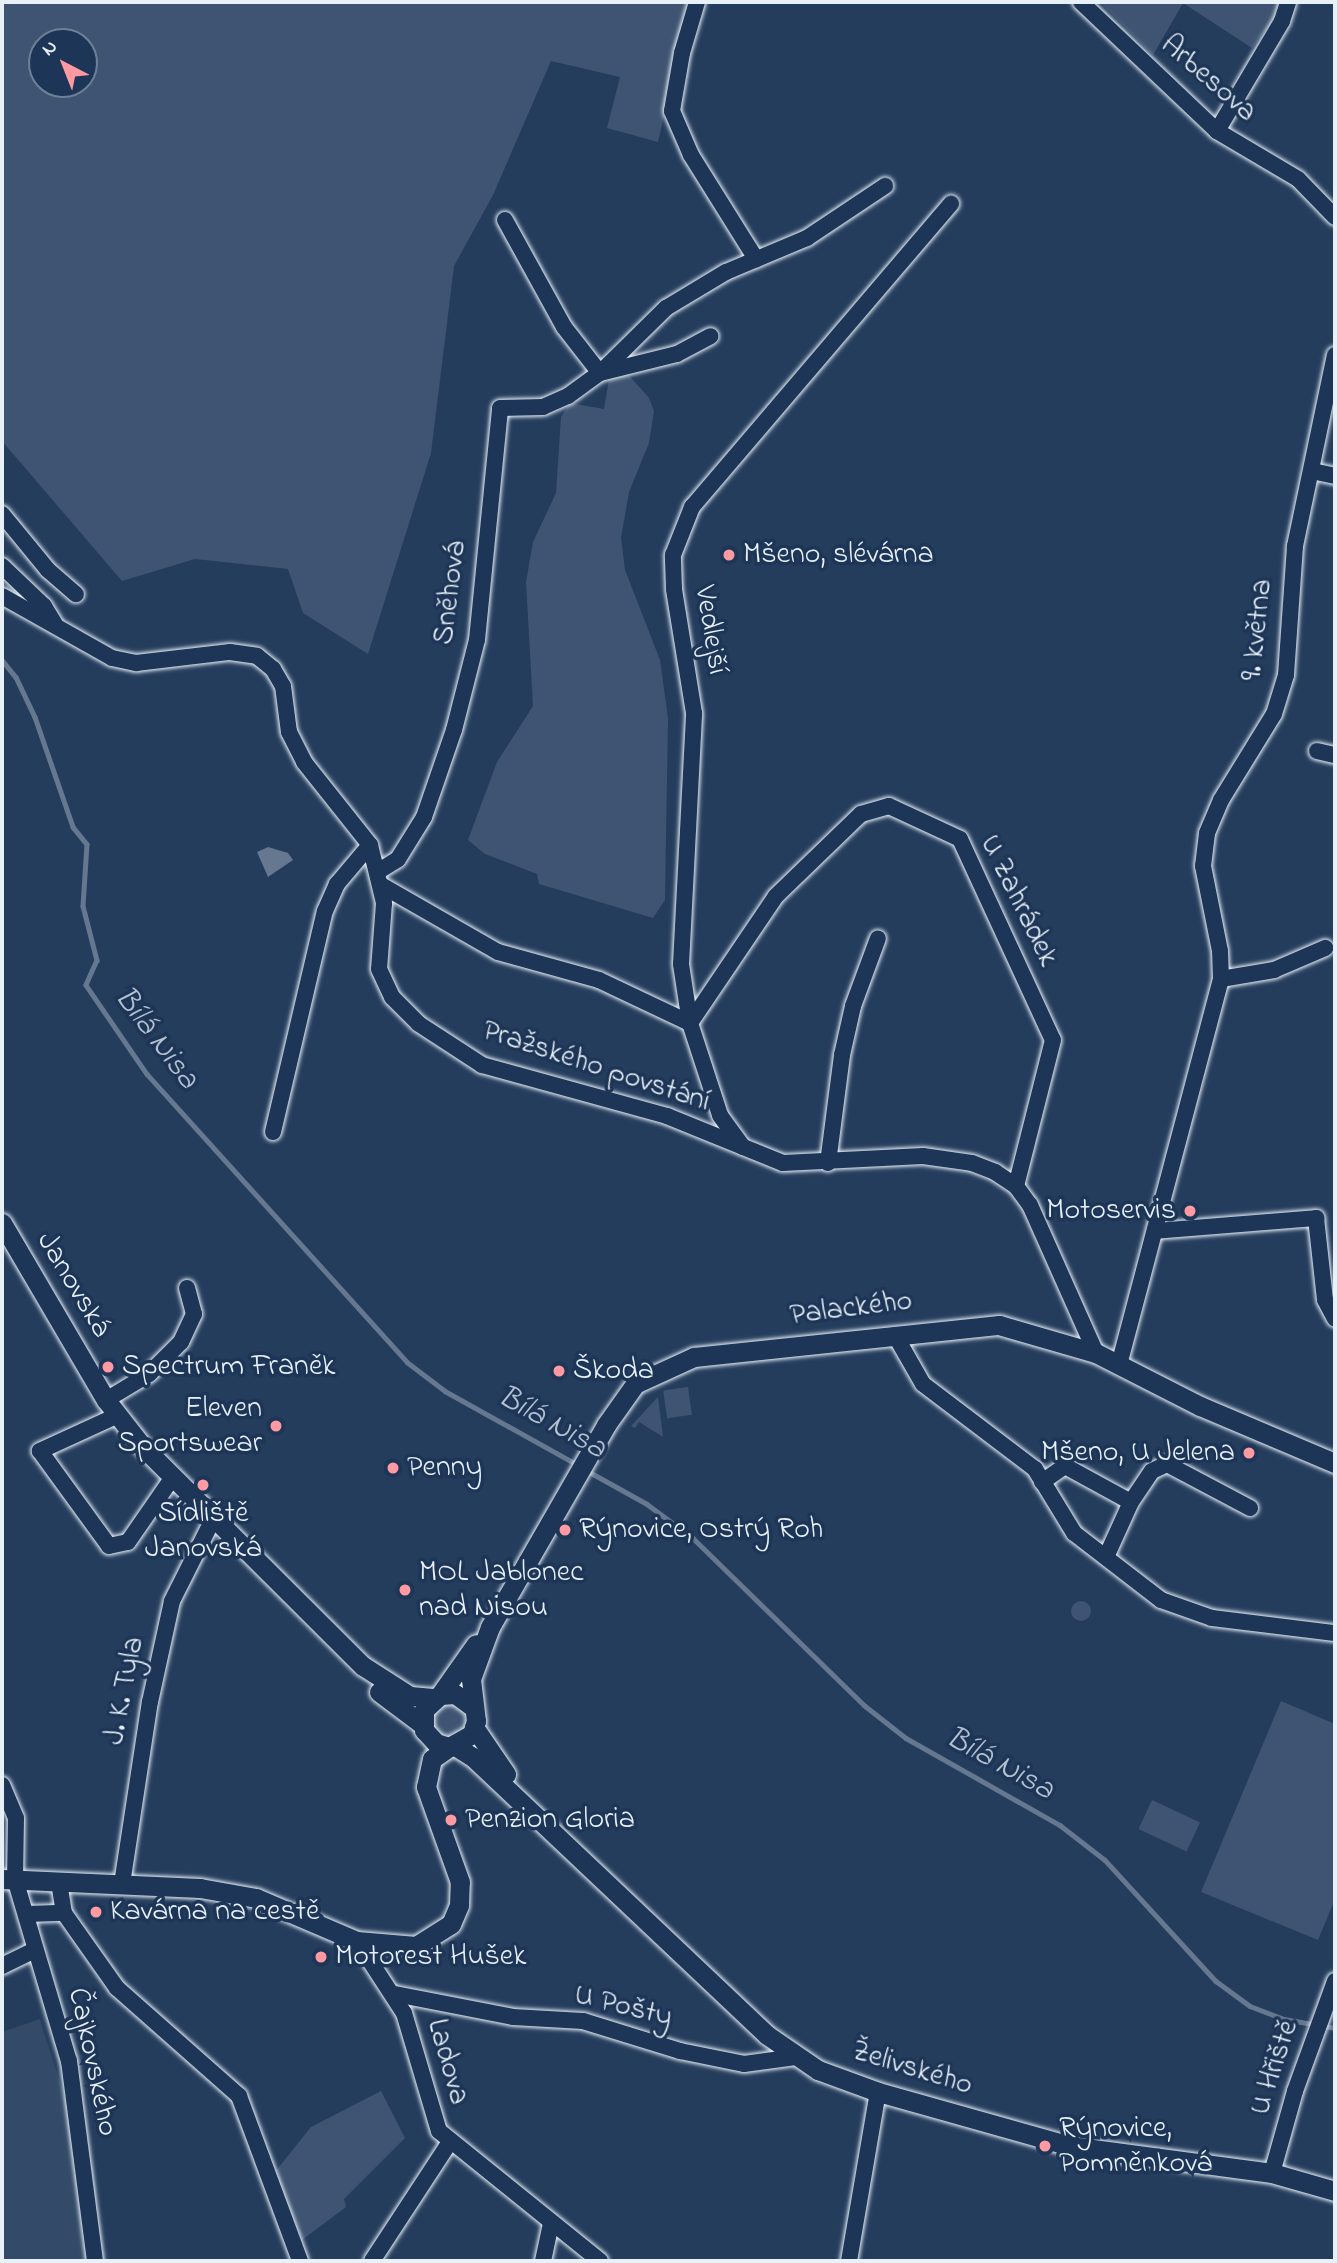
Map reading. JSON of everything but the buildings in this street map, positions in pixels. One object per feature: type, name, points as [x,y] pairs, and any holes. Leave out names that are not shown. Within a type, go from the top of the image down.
[{"type":"street","points":[[697,2],[682,53],[672,111],[691,155],[756,259]]},
{"type":"street","name":"Arbesova","points":[[1081,2],[1217,131],[1297,179],[1335,217]]},
{"type":"street","points":[[1217,131],[1282,21],[1288,2]]},
{"type":"street","name":"Sněhová","points":[[380,878],[398,859],[424,817],[457,717],[477,640],[500,408],[543,407],[600,373],[666,308],[756,259],[807,238],[886,187]]},
{"type":"street","name":"Vedlejší","points":[[744,1149],[720,1115],[690,1023],[681,964],[694,713],[674,589],[673,555],[692,507],[951,204]]},
{"type":"street","points":[[505,220],[564,327],[600,373]]},
{"type":"street","name":"Sněhová","points":[[600,373],[677,354],[711,336]]},
{"type":"street","name":"9. května","points":[[1119,1365],[1221,978],[1220,951],[1203,866],[1207,833],[1221,800],[1274,714],[1286,675],[1295,547],[1335,355]]},
{"type":"street","points":[[1312,471],[1335,476]]},
{"type":"street","points":[[2,514],[48,570],[76,594]]},
{"type":"street","name":"Pražského povstání","points":[[2,566],[44,606],[58,629]]},
{"type":"street","name":"Pražského povstání","points":[[2,596],[112,658],[136,663],[230,652],[257,656],[273,669],[283,686],[289,732],[304,762],[370,845],[384,903],[379,969],[392,997],[419,1024],[482,1065],[667,1116],[783,1163],[828,1163],[923,1156],[972,1163],[1016,1186]]},
{"type":"street","points":[[1317,751],[1335,755]]},
{"type":"street","name":"U Zahrádek","points":[[690,1023],[776,896],[861,814],[889,806],[960,839],[1053,1040],[1016,1186]]},
{"type":"street","points":[[273,1132],[325,911],[337,884],[370,845]]},
{"type":"street","points":[[380,878],[498,953],[599,980],[690,1023]]},
{"type":"street","points":[[828,1163],[842,1055],[853,1006],[878,938]]},
{"type":"street","points":[[1221,978],[1273,970],[1325,948]]},
{"type":"street","points":[[1016,1186],[1045,1234],[1096,1353]]},
{"type":"street","points":[[1155,1231],[1316,1217],[1325,1300],[1335,1319]]},
{"type":"street","name":"Janovská","points":[[2,1223],[111,1408],[173,1477],[319,1623],[380,1679],[410,1696],[437,1696]]},
{"type":"street","points":[[173,1477],[128,1542],[108,1546],[40,1451],[111,1408],[181,1342],[194,1314],[187,1288]]},
{"type":"street","name":"Palackého","points":[[437,1696],[490,1627],[623,1397],[658,1370],[694,1357],[999,1325],[1096,1353],[1225,1418],[1335,1463]]},
{"type":"street","points":[[895,1335],[923,1384],[1035,1469],[1074,1533],[1161,1600],[1212,1618],[1335,1633]]},
{"type":"street","points":[[1106,1558],[1131,1502],[1152,1471],[1167,1464],[1250,1508]]},
{"type":"street","points":[[1041,1482],[1065,1466],[1131,1502]]},
{"type":"street","name":"J. K. Tyla","points":[[122,1884],[150,1702],[172,1601],[214,1517]]},
{"type":"street","name":"Janovská","points":[[319,1623],[365,1681],[424,1727]]},
{"type":"street","name":"Palackého","points":[[473,1707],[471,1679],[490,1627]]},
{"type":"street","points":[[9,1879],[200,1888],[256,1898],[357,1941],[390,1947],[416,1946],[452,1924],[459,1905],[460,1882],[415,1779],[424,1727],[424,1710],[437,1696],[455,1694],[473,1707],[474,1727],[467,1739],[435,1755],[426,1774],[427,1796],[435,1821]]},
{"type":"street","points":[[424,1727],[436,1743],[452,1746]]},
{"type":"street","name":"Želivského","points":[[474,1727],[498,1765],[556,1834]]},
{"type":"street","name":"Želivského","points":[[452,1746],[468,1752],[796,2057],[878,2092],[1070,2146],[1272,2173],[1335,2191]]},
{"type":"street","name":"Čajkovského","points":[[2,1785],[16,1818],[9,1879],[27,1914],[35,1950],[69,2061],[95,2261]]},
{"type":"street","points":[[59,1882],[64,1913],[117,1989],[239,2096],[300,2261]]},
{"type":"street","points":[[27,1914],[64,1913]]},
{"type":"street","name":"Ladova","points":[[357,1941],[395,1994],[433,2116],[450,2142],[600,2261]]},
{"type":"street","points":[[2,1966],[35,1950]]},
{"type":"street","name":"U Hřiště","points":[[1272,2173],[1295,2091],[1335,1981]]},
{"type":"street","name":"U Pošty","points":[[395,1994],[412,1994],[513,2017],[583,2021],[680,2050],[744,2064],[796,2057]]},
{"type":"street","points":[[849,2261],[878,2092]]},
{"type":"street","points":[[372,2261],[450,2142]]},
{"type":"street","points":[[543,2261],[551,2223]]},
{"type":"shaded area","points":[[2,2],[690,2],[658,142],[607,128],[620,77],[551,61],[493,195],[454,266],[431,453],[368,654],[303,613],[288,569],[195,559],[122,581],[2,441]]},
{"type":"shaded area","points":[[1100,2],[1279,2],[1273,20],[1252,48],[1183,3],[1153,55]]},
{"type":"shaded area","points":[[615,372],[626,372],[649,398],[654,411],[649,443],[629,492],[621,538],[625,570],[660,660],[668,718],[665,900],[653,918],[539,884],[537,874],[485,854],[468,840],[497,762],[533,706],[526,582],[533,542],[556,493],[561,417],[570,403],[604,409],[609,379]]},
{"type":"shaded area","points":[[268,847],[288,853],[293,860],[268,877],[257,852]]},
{"type":"shaded area","points":[[688,1387],[692,1415],[667,1418],[663,1390]]},
{"type":"shaded area","points":[[658,1397],[663,1437],[639,1422],[635,1428],[631,1426]]},
{"type":"shaded area","points":[[1077,1601],[1085,1601],[1091,1611],[1085,1621],[1077,1621],[1071,1615],[1071,1607]]},
{"type":"shaded area","points":[[1281,1701],[1335,1724],[1335,1899],[1318,1940],[1201,1892]]},
{"type":"shaded area","points":[[449,1704],[460,1709],[465,1720],[460,1731],[449,1736],[438,1731],[433,1720],[438,1709]]},
{"type":"shaded area","points":[[1152,1800],[1200,1822],[1187,1851],[1138,1829]]},
{"type":"shaded area","points":[[40,2019],[67,2105],[88,2261],[2,2261],[2,2032]]},
{"type":"shaded area","points":[[381,2091],[405,2138],[344,2199],[346,2207],[302,2240],[275,2172],[311,2127]]},
{"type":"waterway","name":"Bílá Nisa","points":[[2,660],[16,677],[35,717],[73,827],[87,844],[83,906],[97,960],[86,985],[147,1074],[407,1362],[445,1391],[576,1464]]},
{"type":"waterway","name":"Bílá Nisa","points":[[586,1470],[647,1504],[693,1538],[864,1705],[906,1738],[1060,1825],[1105,1860],[1216,1981],[1250,2006],[1284,2019],[1335,2028]]},
{"type":"place","name":"Mšeno, slévárna","points":[[729,555]]},
{"type":"place","name":"Motoservis","points":[[1190,1211]]},
{"type":"place","name":"Spectrum Franěk","points":[[108,1367]]},
{"type":"place","name":"Škoda","points":[[559,1371]]},
{"type":"place","name":"Eleven Sportswear","points":[[276,1426]]},
{"type":"place","name":"Mšeno, U Jelena","points":[[1249,1453]]},
{"type":"place","name":"Penny","points":[[393,1468]]},
{"type":"place","name":"Sídliště Janovská","points":[[203,1485]]},
{"type":"place","name":"Rýnovice, Ostrý Roh","points":[[565,1530]]},
{"type":"place","name":"MOL Jablonec nad Nisou","points":[[405,1590]]},
{"type":"place","name":"Penzion Gloria","points":[[451,1820]]},
{"type":"place","name":"Kavárna na cestě","points":[[96,1912]]},
{"type":"place","name":"Motorest Hušek","points":[[321,1957]]},
{"type":"place","name":"Rýnovice, Pomněnková","points":[[1045,2146]]}]
